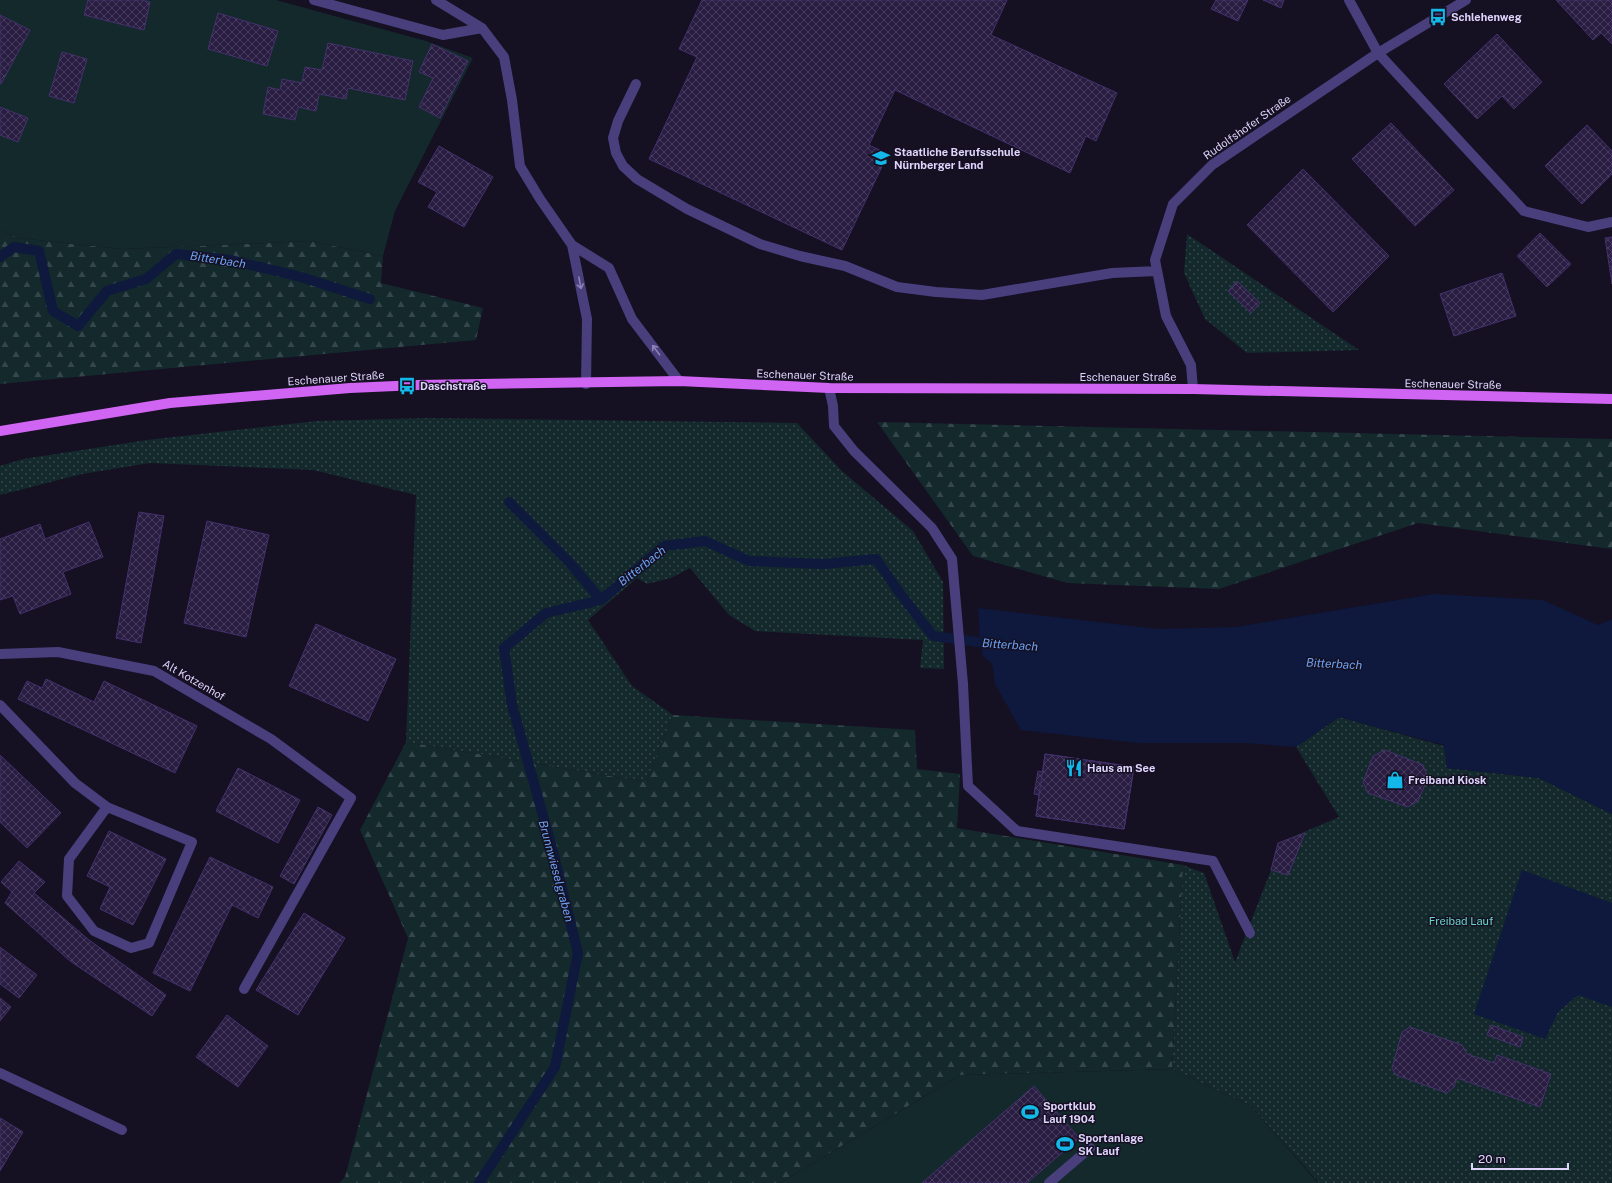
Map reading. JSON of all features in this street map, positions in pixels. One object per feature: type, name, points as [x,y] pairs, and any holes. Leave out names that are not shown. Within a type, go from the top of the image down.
[{"type":"main road","name":"Eschenauer Straße","points":[[0,431],[170,403],[342,388],[412,385],[586,384],[679,381],[829,388],[1193,389],[1612,399]]},
{"type":"street","points":[[314,0],[444,35],[482,28]]},
{"type":"street","points":[[436,0],[482,28],[504,57],[512,100],[520,166],[540,199],[572,245],[609,268],[632,319],[679,381]]},
{"type":"street","points":[[1349,0],[1378,53],[1524,211],[1588,227],[1612,222]]},
{"type":"street","name":"Rudolfshofer Straße","points":[[1193,389],[1191,365],[1166,316],[1155,260],[1173,204],[1212,165],[1378,53],[1466,0]]},
{"type":"street","points":[[636,84],[618,121],[613,138],[616,153],[623,166],[636,179],[687,209],[760,244],[800,256],[845,266],[897,287],[936,292],[982,295],[1106,274],[1157,271]]},
{"type":"street","points":[[572,245],[587,320],[586,384]]},
{"type":"street","points":[[829,388],[833,406],[834,426],[854,451],[932,528],[952,559],[957,602],[963,684],[968,786],[1017,831],[1213,861],[1250,933]]},
{"type":"street","name":"Alt Kotzenhof","points":[[0,654],[58,652],[154,671],[271,739],[351,798],[244,989]]},
{"type":"street","points":[[0,705],[75,783],[107,807],[192,842],[149,943],[131,948],[94,931],[67,896],[69,859],[107,807]]},
{"type":"street","points":[[0,1073],[122,1130]]},
{"type":"street","points":[[1049,1183],[1090,1148]]},
{"type":"green space","points":[[0,0],[276,0],[426,41],[473,58],[395,211],[383,256],[310,241],[122,249],[18,238],[0,230]]},
{"type":"green space","points":[[0,230],[18,238],[122,249],[310,241],[383,256],[381,283],[483,308],[476,340],[0,384]]},
{"type":"green space","points":[[1187,234],[1359,350],[1247,353],[1205,319],[1184,273]]},
{"type":"green space","points":[[427,418],[797,423],[842,471],[913,531],[943,582],[944,669],[920,668],[923,640],[755,631],[729,615],[690,568],[671,578],[647,584],[637,578],[588,620],[632,686],[673,715],[646,782],[406,742],[416,495],[313,470],[150,463],[82,474],[0,495],[0,466],[23,459],[147,440],[317,421]]},
{"type":"green space","points":[[877,422],[1612,439],[1612,549],[1418,523],[1219,589],[1067,583],[973,556]]},
{"type":"green space","points":[[673,715],[915,730],[917,769],[960,774],[957,828],[1183,865],[1172,1069],[960,1075],[780,1183],[339,1183],[345,1177],[408,938],[360,830],[406,742],[646,782]]},
{"type":"green space","name":"Freibad Lauf","points":[[1339,717],[1444,746],[1447,768],[1539,778],[1612,814],[1612,1183],[1319,1183],[1251,1106],[1172,1069],[1183,865],[1204,873],[1235,962],[1271,870],[1278,843],[1339,817],[1296,747]]},
{"type":"green space","name":"Sportanlage SK Lauf","points":[[1172,1069],[1251,1106],[1318,1183],[780,1183],[960,1075]]},
{"type":"water","points":[[1434,594],[1543,600],[1598,625],[1612,619],[1612,814],[1539,778],[1447,768],[1444,745],[1339,717],[1296,747],[1245,743],[1138,743],[1021,730],[995,684],[992,664],[983,656],[980,643],[978,608],[1158,629],[1236,627]]},
{"type":"water","points":[[1522,870],[1612,903],[1612,1007],[1578,995],[1558,1012],[1545,1039],[1474,1014]]},
{"type":"building","points":[[88,0],[141,0],[150,2],[144,30],[84,15]]},
{"type":"building","points":[[702,0],[1007,0],[991,35],[1117,93],[1096,141],[1086,136],[1070,173],[895,90],[869,145],[888,154],[842,250],[649,159],[697,57],[679,49]]},
{"type":"building","points":[[1216,0],[1248,0],[1238,21],[1211,9]]},
{"type":"building","points":[[1263,0],[1284,0],[1281,8]]},
{"type":"building","points":[[1556,0],[1612,0],[1612,44],[1601,33],[1593,40]]},
{"type":"building","points":[[218,13],[278,31],[267,66],[208,49]]},
{"type":"building","points":[[0,15],[30,30],[1,84],[0,84]]},
{"type":"building","points":[[1497,34],[1542,82],[1514,109],[1502,96],[1477,119],[1444,84]]},
{"type":"building","points":[[328,43],[413,61],[405,100],[348,88],[346,99],[319,94],[316,111],[298,107],[295,120],[263,114],[268,87],[280,90],[282,79],[302,83],[305,67],[322,70]]},
{"type":"building","points":[[432,44],[468,61],[440,118],[419,107],[433,78],[419,72]]},
{"type":"building","points":[[62,52],[87,59],[74,103],[49,96]]},
{"type":"building","points":[[0,107],[28,118],[18,142],[0,135]]},
{"type":"building","points":[[1391,123],[1454,190],[1415,226],[1352,159]]},
{"type":"building","points":[[1587,125],[1612,151],[1612,174],[1582,204],[1545,166]]},
{"type":"building","points":[[439,146],[493,177],[464,227],[428,207],[437,192],[418,182]]},
{"type":"building","points":[[1303,169],[1389,256],[1333,312],[1247,225]]},
{"type":"building","points":[[1540,233],[1571,264],[1547,287],[1517,256]]},
{"type":"building","points":[[1612,237],[1612,284],[1605,238]]},
{"type":"building","points":[[1502,273],[1516,316],[1454,336],[1440,294]]},
{"type":"building","points":[[1237,281],[1260,303],[1251,313],[1228,291]]},
{"type":"building","points":[[139,512],[164,516],[141,643],[116,638]]},
{"type":"building","points":[[207,521],[269,535],[246,637],[184,623]]},
{"type":"building","points":[[89,522],[103,557],[63,572],[71,594],[20,614],[13,596],[0,600],[0,539],[40,524],[45,539]]},
{"type":"building","points":[[316,624],[396,659],[368,721],[289,686]]},
{"type":"building","points":[[46,679],[94,702],[104,681],[197,726],[175,773],[18,699],[27,681],[42,688]]},
{"type":"building","name":"Freiband Kiosk","points":[[1385,750],[1423,765],[1428,778],[1418,801],[1408,807],[1368,793],[1363,782],[1373,756]]},
{"type":"building","points":[[1045,754],[1134,767],[1124,829],[1036,816],[1039,795],[1034,794],[1038,771],[1043,772]]},
{"type":"building","points":[[1045,754],[1134,767],[1124,829],[1036,816]]},
{"type":"building","points":[[0,755],[61,813],[27,848],[0,822]]},
{"type":"building","points":[[238,768],[300,800],[278,843],[216,811]]},
{"type":"building","points":[[318,807],[332,815],[294,884],[280,876]]},
{"type":"building","points":[[109,831],[166,859],[133,925],[100,909],[110,887],[87,876]]},
{"type":"building","points":[[1305,833],[1288,875],[1271,870],[1278,843]]},
{"type":"building","points":[[210,857],[273,887],[258,918],[232,905],[190,991],[153,973]]},
{"type":"building","points":[[19,861],[45,882],[34,893],[89,940],[166,995],[152,1016],[70,961],[5,903],[12,892],[1,882]]},
{"type":"building","points":[[304,913],[345,938],[298,1015],[256,990]]},
{"type":"building","points":[[0,947],[37,975],[19,998],[0,984]]},
{"type":"building","points":[[0,998],[11,1007],[0,1021]]},
{"type":"building","points":[[227,1015],[268,1046],[238,1087],[196,1057]]},
{"type":"building","points":[[1491,1025],[1523,1037],[1520,1047],[1487,1035]]},
{"type":"building","points":[[1410,1027],[1462,1045],[1467,1054],[1494,1063],[1497,1055],[1551,1074],[1540,1107],[1457,1078],[1454,1087],[1447,1093],[1396,1075],[1392,1068],[1402,1032]]},
{"type":"building","name":"Sportklub Lauf 1904","points":[[1034,1086],[1079,1138],[1027,1183],[922,1183]]},
{"type":"building","points":[[0,1118],[23,1132],[0,1171]]},
{"type":"waterway","name":"Bitterbach","points":[[0,257],[14,247],[39,251],[53,311],[78,326],[107,291],[146,279],[176,254],[231,260],[301,277],[370,299]]},
{"type":"waterway","name":"Bitterbach","points":[[509,502],[570,563],[601,600],[664,546],[705,541],[749,561],[823,564],[876,559],[933,636],[993,644]]},
{"type":"waterway","name":"Brunnwieselgraben","points":[[479,1183],[555,1067],[578,953],[551,844],[512,705],[504,648],[546,613],[601,600]]},
{"type":"place","name":"Schlehenweg","points":[[1438,17]]},
{"type":"place","name":"Staatliche Berufsschule Nürnberger Land","points":[[881,158]]},
{"type":"place","name":"Daschstraße","points":[[407,386]]},
{"type":"place","name":"Haus am See","points":[[1074,768]]},
{"type":"place","name":"Freiband Kiosk","points":[[1395,780]]},
{"type":"place","name":"Sportklub Lauf 1904","points":[[1030,1112]]},
{"type":"place","name":"Sportanlage SK Lauf","points":[[1065,1144]]}]
